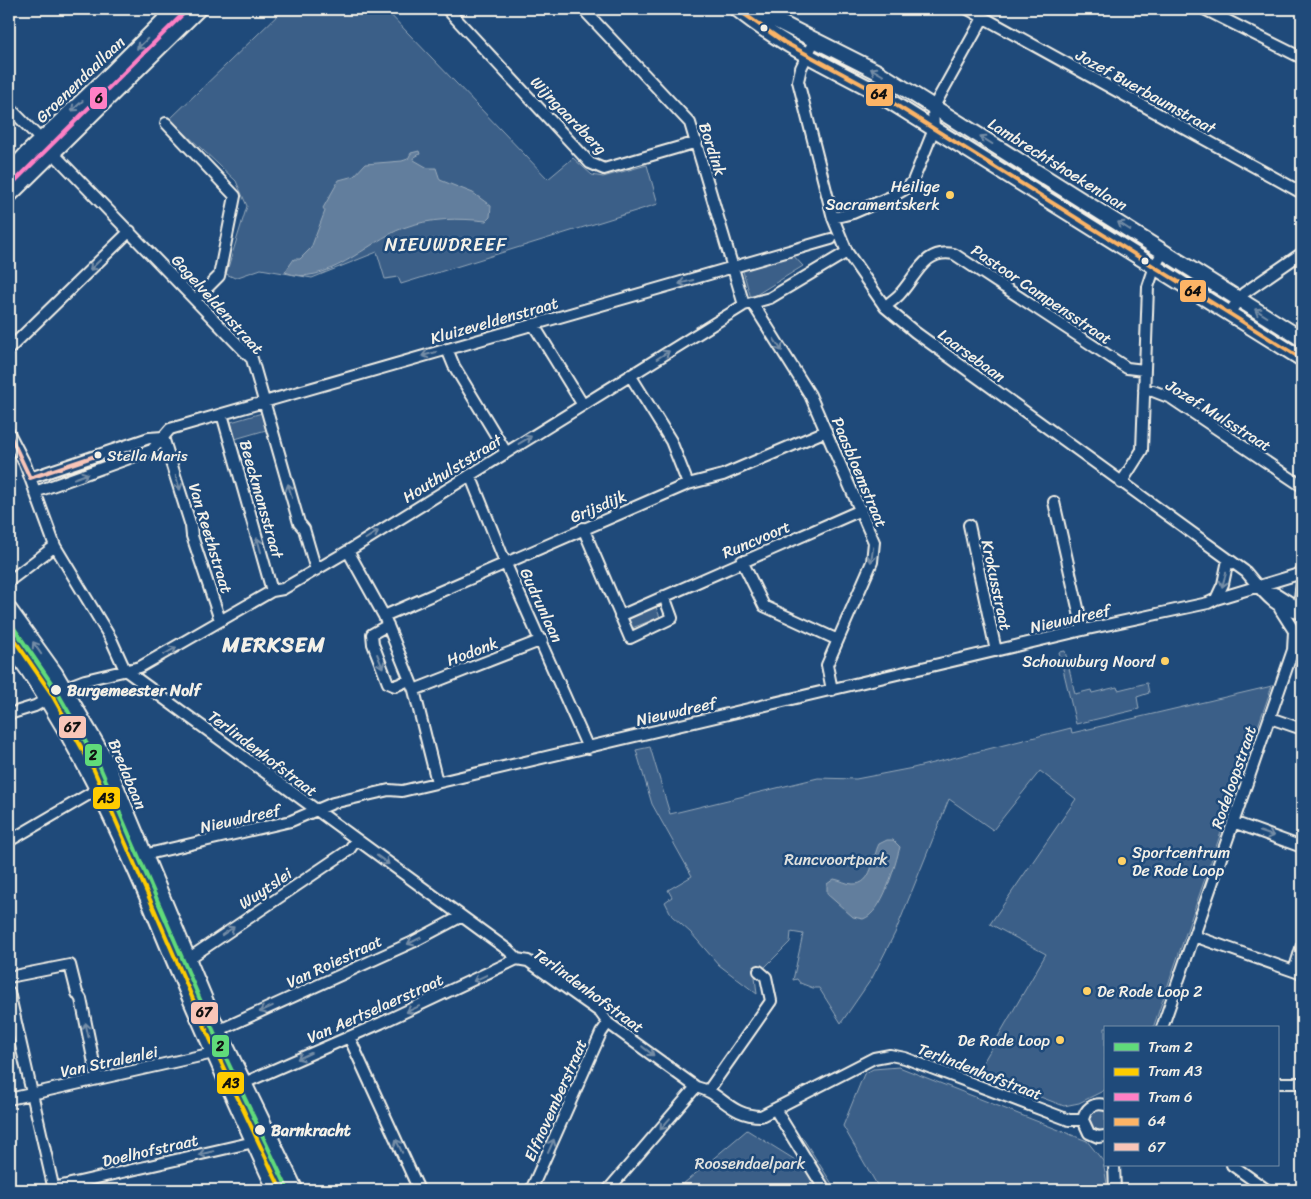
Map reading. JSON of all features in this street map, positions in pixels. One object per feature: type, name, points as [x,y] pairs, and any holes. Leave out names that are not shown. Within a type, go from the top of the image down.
[{"type":"main road","name":"Groenendaallaan","points":[[9,174],[41,140],[104,81],[176,9]]},
{"type":"main road","name":"Groenendaallaan","points":[[9,196],[198,9]]},
{"type":"main road","name":"Bredabaan","points":[[9,610],[64,688],[103,756],[138,857],[214,1050],[276,1190]]},
{"type":"main road","name":"Bredabaan","points":[[9,642],[48,698],[138,857],[188,959],[219,1032],[295,1190]]},
{"type":"street","name":"Wijngaardberg","points":[[447,9],[590,163],[604,169],[697,142]]},
{"type":"street","name":"Bordink","points":[[583,9],[690,123],[732,267],[748,305]]},
{"type":"street","points":[[738,9],[773,37],[807,57],[868,87],[1302,359]]},
{"type":"street","name":"Lambrechtshoekenlaan","points":[[759,9],[771,18],[878,72],[933,108],[1164,250],[1302,339]]},
{"type":"street","points":[[1204,9],[1302,58]]},
{"type":"street","points":[[833,218],[853,213],[906,188],[913,181],[934,129],[933,108],[976,12]]},
{"type":"street","name":"Jozef Buerbaumstraat","points":[[976,12],[1302,193]]},
{"type":"street","points":[[807,57],[815,39]]},
{"type":"street","points":[[837,72],[844,55]]},
{"type":"street","name":"Laarsebaan","points":[[807,57],[800,68],[798,81],[833,218],[847,252],[884,307],[915,332],[1246,572],[1275,605],[1293,613],[1302,612]]},
{"type":"street","points":[[9,108],[41,140]]},
{"type":"street","points":[[166,123],[235,196],[219,276],[195,300]]},
{"type":"street","name":"Gagelveldenstraat","points":[[53,153],[252,360],[299,524],[304,529],[316,570]]},
{"type":"street","points":[[9,349],[130,231]]},
{"type":"street","points":[[732,267],[831,239]]},
{"type":"street","points":[[1121,482],[1142,450],[1148,288],[1154,266],[1164,250]]},
{"type":"street","name":"Houthulststraat","points":[[64,688],[85,680],[140,667],[272,591],[282,589],[348,551],[630,375],[748,305],[770,298],[847,252]]},
{"type":"street","points":[[1229,313],[1238,299],[1302,253]]},
{"type":"street","name":"Pastoor Campensstraat","points":[[884,307],[899,295],[925,260],[934,254],[954,254],[1127,368],[1144,370]]},
{"type":"street","name":"Kluizeveldenstraat","points":[[164,436],[170,429],[264,401],[732,267]]},
{"type":"street","name":"Paasbloemstraat","points":[[748,305],[798,375],[826,431],[874,542],[874,553],[827,665],[832,690]]},
{"type":"street","points":[[533,324],[583,405]]},
{"type":"street","points":[[447,349],[454,366],[506,452]]},
{"type":"street","points":[[630,375],[670,441],[688,484]]},
{"type":"street","name":"Jozef Mulsstraat","points":[[1144,390],[1153,391],[1171,398],[1302,486]]},
{"type":"street","name":"Beeckmansstraat","points":[[222,414],[272,591]]},
{"type":"street","name":"Grijsdijk","points":[[386,620],[506,562],[582,528],[688,484],[723,475],[826,431]]},
{"type":"street","points":[[10,435],[30,478],[55,546],[111,639],[125,670]]},
{"type":"street","points":[[30,478],[149,438],[164,436]]},
{"type":"street","points":[[35,492],[152,450],[164,436]]},
{"type":"street","name":"Van Reethstraat","points":[[164,436],[191,526],[194,545],[220,620]]},
{"type":"street","name":"Gudrunlaan","points":[[470,475],[588,748]]},
{"type":"street","points":[[1054,502],[1083,630]]},
{"type":"street","name":"Runcvoort","points":[[620,616],[861,510]]},
{"type":"street","name":"Krokusstraat","points":[[969,525],[996,651]]},
{"type":"street","points":[[582,528],[630,638],[672,618],[664,596]]},
{"type":"street","points":[[10,580],[55,546]]},
{"type":"street","points":[[348,551],[386,620],[414,690],[437,782]]},
{"type":"street","points":[[1216,599],[1224,584],[1228,560]]},
{"type":"street","points":[[742,561],[764,606],[838,640]]},
{"type":"street","name":"Nieuwdreef","points":[[138,857],[291,821],[315,810],[352,798],[389,790],[402,791],[1083,630],[1208,603],[1302,573]]},
{"type":"street","points":[[1302,582],[1300,598],[1302,603]]},
{"type":"street","name":"Laarsebaan","points":[[1259,587],[1277,594],[1302,612]]},
{"type":"street","points":[[1275,605],[1286,616],[1298,633]]},
{"type":"street","name":"Rodeloopstraat","points":[[1163,1026],[1270,718],[1302,618]]},
{"type":"street","points":[[386,620],[372,634],[373,644],[388,683],[395,686],[410,680]]},
{"type":"street","name":"Hodonk","points":[[414,690],[542,640]]},
{"type":"street","name":"Terlindenhofstraat","points":[[125,670],[517,959],[528,961],[600,1012],[608,1023],[696,1087],[708,1091],[738,1112],[747,1116],[761,1116],[857,1066],[874,1058],[890,1055],[905,1058],[1069,1120],[1083,1120]]},
{"type":"street","points":[[9,714],[48,698]]},
{"type":"street","points":[[1270,718],[1302,729]]},
{"type":"street","points":[[9,841],[98,789]]},
{"type":"street","points":[[1233,822],[1302,847]]},
{"type":"street","name":"Wuytslei","points":[[188,959],[349,850],[356,840]]},
{"type":"street","name":"Van Roiestraat","points":[[219,1032],[413,942],[460,916]]},
{"type":"street","points":[[1194,936],[1298,973],[1302,945]]},
{"type":"street","name":"Van Aertselaerstraat","points":[[244,1083],[517,959]]},
{"type":"street","points":[[9,977],[70,965],[77,993],[81,999],[97,1078]]},
{"type":"street","points":[[708,1091],[770,1001],[766,977],[758,971]]},
{"type":"street","points":[[9,992],[53,1189]]},
{"type":"street","name":"Elfnovemberstraat","points":[[531,1190],[601,1033],[608,1023]]},
{"type":"street","points":[[214,1050],[219,1032]]},
{"type":"street","points":[[348,1037],[419,1190]]},
{"type":"street","name":"Van Stralenlei","points":[[9,1099],[202,1056],[214,1050]]},
{"type":"street","points":[[1278,1083],[1302,1083]]},
{"type":"street","points":[[608,1190],[696,1087]]},
{"type":"street","points":[[1104,1105],[1093,1105],[1088,1108],[1083,1120],[1089,1133],[1098,1137],[1104,1136]]},
{"type":"street","points":[[775,1109],[825,1190]]},
{"type":"street","name":"Doelhofstraat","points":[[53,1189],[254,1142]]},
{"type":"street","points":[[1114,1166],[1115,1190]]},
{"type":"street","points":[[1232,1166],[1267,1190]]},
{"type":"green space","points":[[284,9],[385,9],[548,179],[573,158],[592,175],[603,177],[647,165],[658,204],[401,284],[398,277],[385,279],[377,252],[312,278],[261,269],[235,278],[226,274],[247,206],[236,181],[170,119]]},
{"type":"green space","points":[[791,253],[803,266],[751,298],[742,268]]},
{"type":"green space","points":[[262,413],[266,430],[235,439],[231,422]]},
{"type":"green space","points":[[655,605],[660,617],[632,628],[627,617]]},
{"type":"green space","points":[[1065,651],[1075,694],[1091,690],[1092,693],[1117,687],[1118,690],[1147,683],[1149,693],[1137,697],[1139,709],[1076,724],[1059,652]]},
{"type":"green space","name":"Runcvoortpark","points":[[1272,686],[1154,1026],[1104,1026],[1104,1090],[1079,1103],[1064,1106],[977,1073],[1046,954],[990,924],[1076,799],[1040,771],[993,830],[949,799],[895,933],[872,978],[841,1023],[819,988],[813,988],[800,983],[797,979],[793,980],[803,934],[791,932],[790,942],[755,977],[757,994],[719,965],[691,933],[672,916],[665,902],[672,897],[668,890],[692,876],[652,804],[636,750],[650,747],[670,814],[818,778],[856,779],[913,768],[1071,728],[1072,733]]},
{"type":"green space","points":[[899,1067],[1087,1141],[1103,1161],[1108,1190],[880,1190],[843,1126],[864,1074],[873,1069]]},
{"type":"green space","points":[[1096,1109],[1104,1109],[1104,1131],[1093,1129],[1088,1120]]},
{"type":"green space","name":"Roosendaelpark","points":[[747,1130],[805,1166],[820,1190],[676,1190]]},
{"type":"green space","points":[[802,1137],[836,1190],[832,1190],[800,1139]]},
{"type":"shaded area","points":[[419,151],[420,154],[413,158],[414,160],[428,168],[436,168],[440,180],[473,193],[491,206],[490,217],[486,221],[465,219],[423,222],[389,234],[330,269],[300,276],[285,272],[294,259],[300,259],[311,248],[325,211],[323,208],[339,180],[354,176],[365,164],[402,161],[408,159],[411,153]]},
{"type":"shaded area","points":[[887,840],[893,840],[900,847],[887,887],[877,908],[870,915],[863,919],[853,917],[827,894],[827,884],[834,879],[853,884],[865,880],[871,869],[879,844]]},
{"type":"tram line","name":"6","points":[[9,187],[188,9]]},
{"type":"tram line","name":"2","points":[[9,621],[56,690],[100,767],[217,1039],[288,1190]]},
{"type":"tram line","name":"A3","points":[[9,632],[51,693],[94,770],[211,1041],[281,1190]]},
{"type":"transit line","name":"64","points":[[737,9],[784,42],[867,87],[1302,359]]},
{"type":"transit line","name":"67","points":[[9,433],[30,478],[98,455]]},
{"type":"transit line","name":"67","points":[[9,625],[38,668],[64,712],[110,800],[152,890],[214,1036],[285,1190]]},
{"type":"place","name":"Heilige Sacramentskerk","points":[[950,195]]},
{"type":"place","name":"Stella Maris","points":[[98,455]]},
{"type":"place","name":"Schouwburg Noord","points":[[1165,661]]},
{"type":"place","name":"Burgemeester Nolf","points":[[56,690]]},
{"type":"place","name":"Sportcentrum De Rode Loop","points":[[1122,861]]},
{"type":"place","name":"De Rode Loop 2","points":[[1087,991]]},
{"type":"place","name":"De Rode Loop","points":[[1060,1040]]},
{"type":"place","name":"Barnkracht","points":[[260,1130]]},
{"type":"district","name":"NIEUWDREEF","points":[[446,244]]},
{"type":"district","name":"MERKSEM","points":[[274,645]]}]
